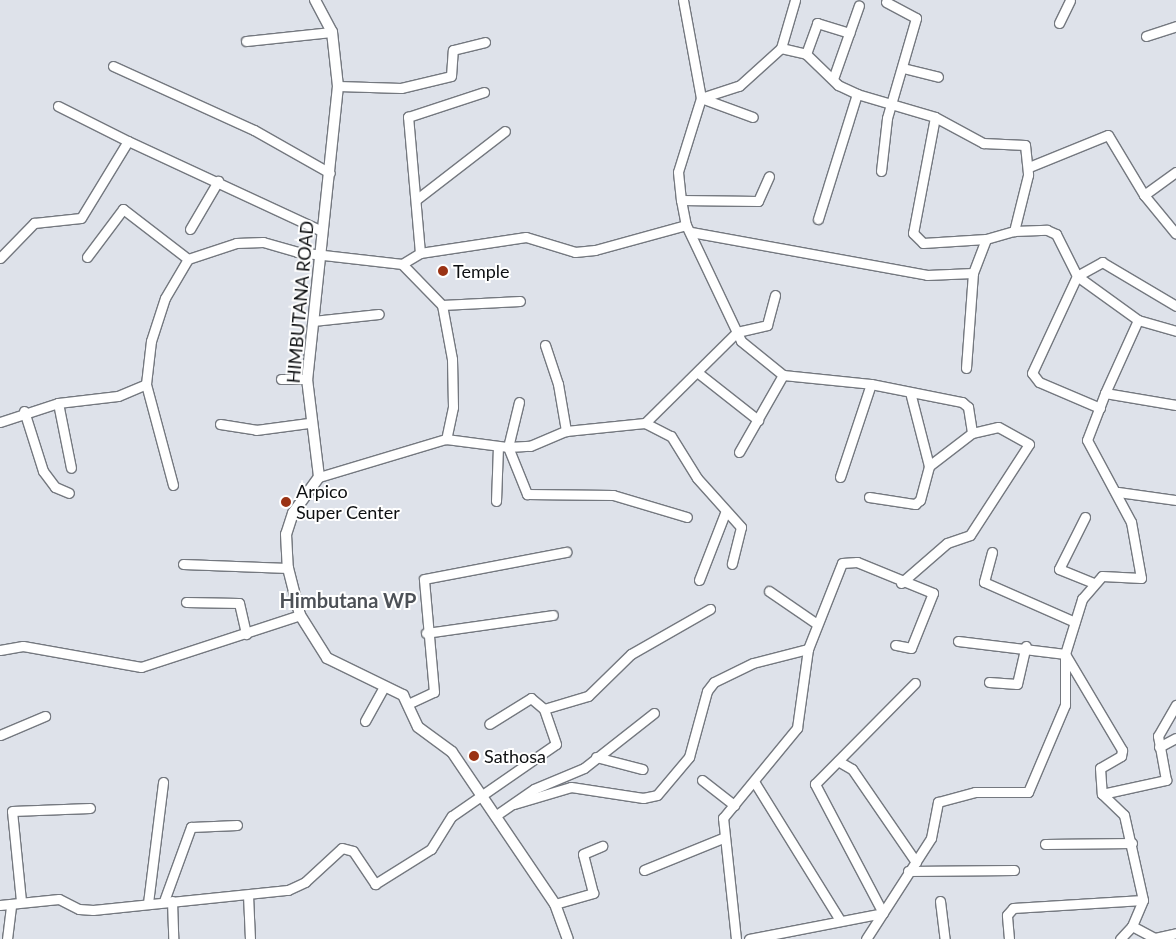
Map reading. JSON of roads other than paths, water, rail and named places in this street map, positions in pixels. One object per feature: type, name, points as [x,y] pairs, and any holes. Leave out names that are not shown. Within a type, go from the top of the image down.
[{"type":"street","name":"HIMBUTANA ROAD","points":[[315,0],[332,32],[338,86],[330,173],[322,232],[322,255],[307,379],[309,423],[319,477]]},
{"type":"street","points":[[683,0],[701,98],[678,172],[680,200],[689,229],[737,332],[758,357],[783,375],[871,384],[966,404],[972,433]]},
{"type":"street","points":[[701,98],[739,86],[780,48],[795,0]]},
{"type":"street","points":[[1059,22],[1070,0]]},
{"type":"street","points":[[881,171],[892,104],[904,68],[916,18],[886,2]]},
{"type":"street","points":[[833,80],[859,5]]},
{"type":"street","points":[[806,54],[817,23],[850,33]]},
{"type":"street","points":[[1146,36],[1176,27]]},
{"type":"street","points":[[246,41],[332,32]]},
{"type":"street","points":[[338,86],[401,88],[451,76],[453,50],[485,42]]},
{"type":"street","points":[[780,48],[806,54],[833,80],[857,94],[935,117],[983,143],[1025,145],[1029,167],[1014,231]]},
{"type":"street","points":[[113,66],[254,130],[330,173]]},
{"type":"street","points":[[904,68],[938,77]]},
{"type":"street","points":[[420,253],[417,199],[408,117],[484,92]]},
{"type":"street","points":[[818,219],[857,94]]},
{"type":"street","points":[[701,98],[753,116]]},
{"type":"street","points":[[58,106],[322,232]]},
{"type":"street","points":[[935,117],[913,233],[923,243],[986,239],[1014,231],[1056,234],[1077,276],[1138,320],[1176,331]]},
{"type":"street","points":[[417,199],[505,130]]},
{"type":"street","points":[[1029,167],[1108,135],[1144,194],[1176,234]]},
{"type":"street","points":[[0,258],[34,223],[80,218],[128,140]]},
{"type":"street","points":[[1144,194],[1176,172]]},
{"type":"street","points":[[680,200],[758,201],[769,176]]},
{"type":"street","points":[[190,229],[218,182]]},
{"type":"street","points":[[86,257],[123,209],[188,259]]},
{"type":"street","points":[[174,485],[146,384],[151,341],[165,298],[188,259],[236,243],[263,242],[322,255],[402,264],[420,253],[526,237],[582,252],[689,229],[766,243],[881,268],[927,275],[973,273]]},
{"type":"street","points":[[966,368],[973,273],[986,239]]},
{"type":"street","points":[[1100,408],[1039,382],[1032,373],[1077,276],[1102,262],[1176,306]]},
{"type":"street","points":[[402,264],[442,305],[452,359],[453,407],[446,439]]},
{"type":"street","points":[[645,423],[737,332],[766,324],[775,295]]},
{"type":"street","points":[[442,305],[520,301]]},
{"type":"street","points":[[313,321],[378,314]]},
{"type":"street","points":[[866,939],[931,838],[938,802],[954,795],[1028,792],[1065,705],[1066,654],[1075,622],[1093,584],[1109,574],[1141,578],[1139,550],[1118,492],[1087,440],[1105,393],[1138,320]]},
{"type":"street","points":[[545,345],[558,384],[566,431]]},
{"type":"street","points":[[697,372],[758,420]]},
{"type":"street","points":[[739,452],[783,375]]},
{"type":"street","points":[[281,379],[307,379]]},
{"type":"street","points":[[0,422],[24,411],[58,403],[118,396],[146,384]]},
{"type":"street","points":[[840,477],[871,384]]},
{"type":"street","points":[[869,497],[915,504],[920,500],[929,466],[910,392]]},
{"type":"street","points":[[1105,393],[1176,405]]},
{"type":"street","points":[[519,402],[508,447],[522,488],[531,496],[613,495],[687,517]]},
{"type":"street","points":[[58,403],[71,468]]},
{"type":"street","points":[[24,411],[43,471],[56,487],[69,493]]},
{"type":"street","points":[[220,424],[256,430],[309,423]]},
{"type":"street","points":[[568,939],[555,904],[480,796],[452,752],[418,727],[410,703],[404,695],[383,688],[327,658],[300,616],[288,568],[286,534],[293,513],[319,477],[446,439],[498,447],[530,446],[566,431],[645,423],[671,436],[725,512],[741,527],[732,564]]},
{"type":"street","points":[[901,583],[947,543],[970,535],[1029,444],[998,427],[972,433],[929,466]]},
{"type":"street","points":[[496,501],[498,447]]},
{"type":"street","points":[[1118,492],[1176,500]]},
{"type":"street","points":[[699,580],[725,512]]},
{"type":"street","points":[[1085,517],[1060,569],[1093,584]]},
{"type":"street","points":[[410,703],[434,692],[422,589],[427,577],[566,552]]},
{"type":"street","points":[[992,552],[984,582],[1075,622]]},
{"type":"street","points":[[736,939],[723,838],[723,818],[789,742],[802,709],[808,649],[817,624],[846,561],[934,596],[911,648],[895,645]]},
{"type":"street","points":[[182,564],[288,568]]},
{"type":"street","points":[[769,591],[817,624]]},
{"type":"street","points":[[186,602],[239,603],[246,634]]},
{"type":"street","points":[[544,709],[588,696],[630,654],[710,609]]},
{"type":"street","points":[[426,634],[553,615]]},
{"type":"street","points":[[0,650],[23,646],[141,667],[300,616]]},
{"type":"street","points":[[958,640],[988,648],[1026,646],[1066,654],[1122,750],[1121,756],[1100,768],[1102,794],[1124,815],[1132,843],[1142,900],[1132,926],[1120,939]]},
{"type":"street","points":[[989,682],[1017,684],[1026,646]]},
{"type":"street","points":[[514,804],[571,787],[643,798],[657,795],[689,757],[707,691],[714,682],[753,663],[808,649]]},
{"type":"street","points":[[883,913],[857,857],[814,790],[815,784],[915,683]]},
{"type":"street","points":[[365,721],[383,688]]},
{"type":"street","points":[[0,905],[21,901],[59,899],[79,910],[93,910],[288,890],[342,848],[353,851],[376,884],[431,849],[452,816],[506,774],[553,748],[553,727],[544,709],[531,698],[489,724]]},
{"type":"street","points":[[1102,794],[1166,780],[1159,747],[1162,725],[1176,705]]},
{"type":"street","points":[[495,816],[596,757],[654,713]]},
{"type":"street","points":[[0,735],[45,716]]},
{"type":"street","points":[[1159,747],[1176,738]]},
{"type":"street","points":[[596,757],[642,769]]},
{"type":"street","points":[[838,761],[852,769],[916,862]]},
{"type":"street","points":[[702,780],[734,805]]},
{"type":"street","points":[[148,903],[163,782]]},
{"type":"street","points":[[755,783],[840,920]]},
{"type":"street","points":[[21,901],[12,811],[90,808]]},
{"type":"street","points":[[173,939],[168,901],[191,827],[237,825]]},
{"type":"street","points":[[644,870],[723,838]]},
{"type":"street","points":[[1045,844],[1132,843]]},
{"type":"street","points":[[555,904],[593,893],[583,854],[602,846]]},
{"type":"street","points":[[908,871],[1014,870]]},
{"type":"street","points":[[248,895],[250,939]]},
{"type":"street","points":[[1008,939],[1007,915],[1013,908],[1142,900]]},
{"type":"street","points":[[940,901],[945,939]]},
{"type":"street","points":[[6,939],[11,904]]},
{"type":"street","points":[[749,939],[883,913]]},
{"type":"street","points":[[1132,926],[1155,939],[1176,933]]},
{"type":"place","name":"Temple","points":[[443,271]]},
{"type":"place","name":"Arpico Super Center","points":[[286,502]]},
{"type":"place","name":"Sathosa","points":[[474,756]]},
{"type":"district","name":"Himbutana WP","points":[[348,600]]}]
